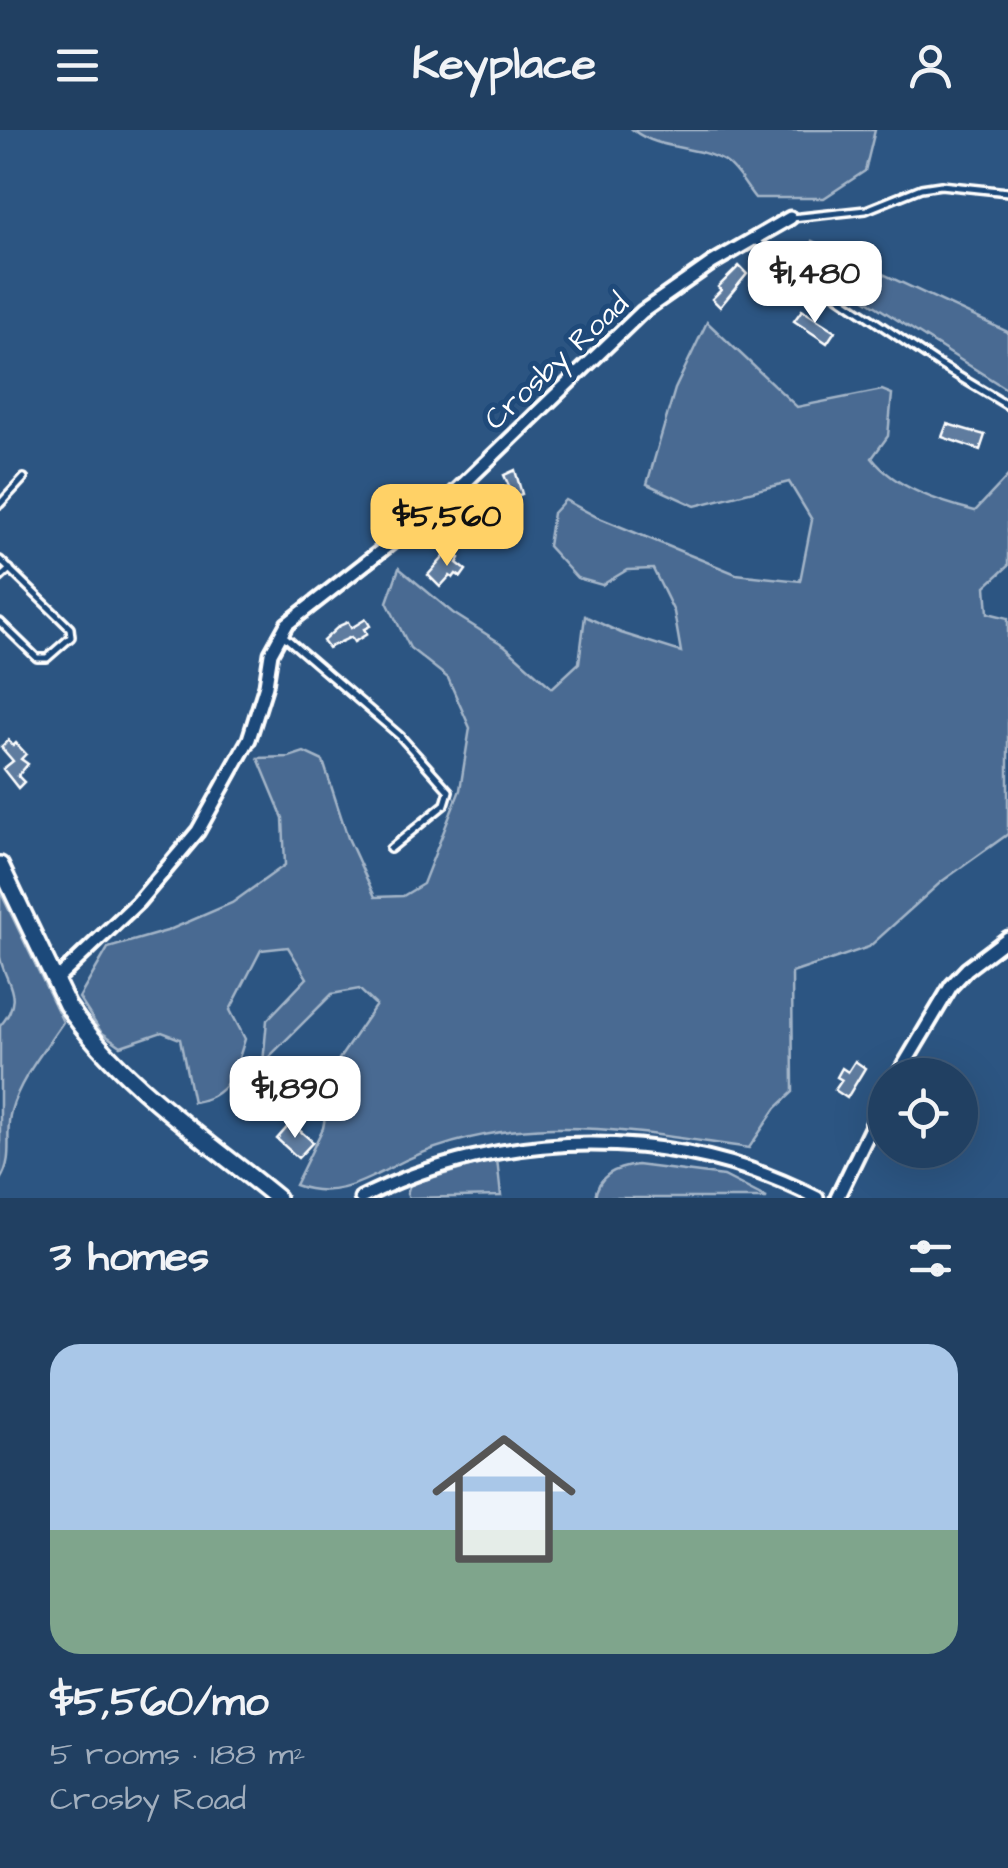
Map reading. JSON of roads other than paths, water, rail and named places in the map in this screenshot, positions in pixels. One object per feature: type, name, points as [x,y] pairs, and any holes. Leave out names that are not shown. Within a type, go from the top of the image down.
[{"type":"street","name":"Crosby Road","points":[[55,980],[138,902],[198,831],[249,739],[266,685],[270,652],[303,610],[449,498],[642,312],[752,238],[790,218]]},
{"type":"street","points":[[0,864],[81,1026],[100,1048],[277,1198]]},
{"type":"street","points":[[908,1058],[951,986],[967,968],[1008,938]]},
{"type":"street","points":[[837,1198],[868,1134]]},
{"type":"street","points":[[361,1198],[394,1181],[466,1158],[544,1146],[620,1144],[691,1153],[728,1163],[818,1198]]},
{"type":"lane","points":[[790,218],[866,210],[921,188],[941,185],[1008,192]]},
{"type":"lane","points":[[752,238],[940,365],[1008,406]]},
{"type":"lane","points":[[0,504],[24,478]]},
{"type":"lane","points":[[0,560],[70,628],[71,637],[47,658],[37,658],[0,622]]},
{"type":"lane","points":[[0,578],[10,568]]},
{"type":"lane","points":[[282,633],[400,736],[449,792],[444,804],[390,849]]}]
